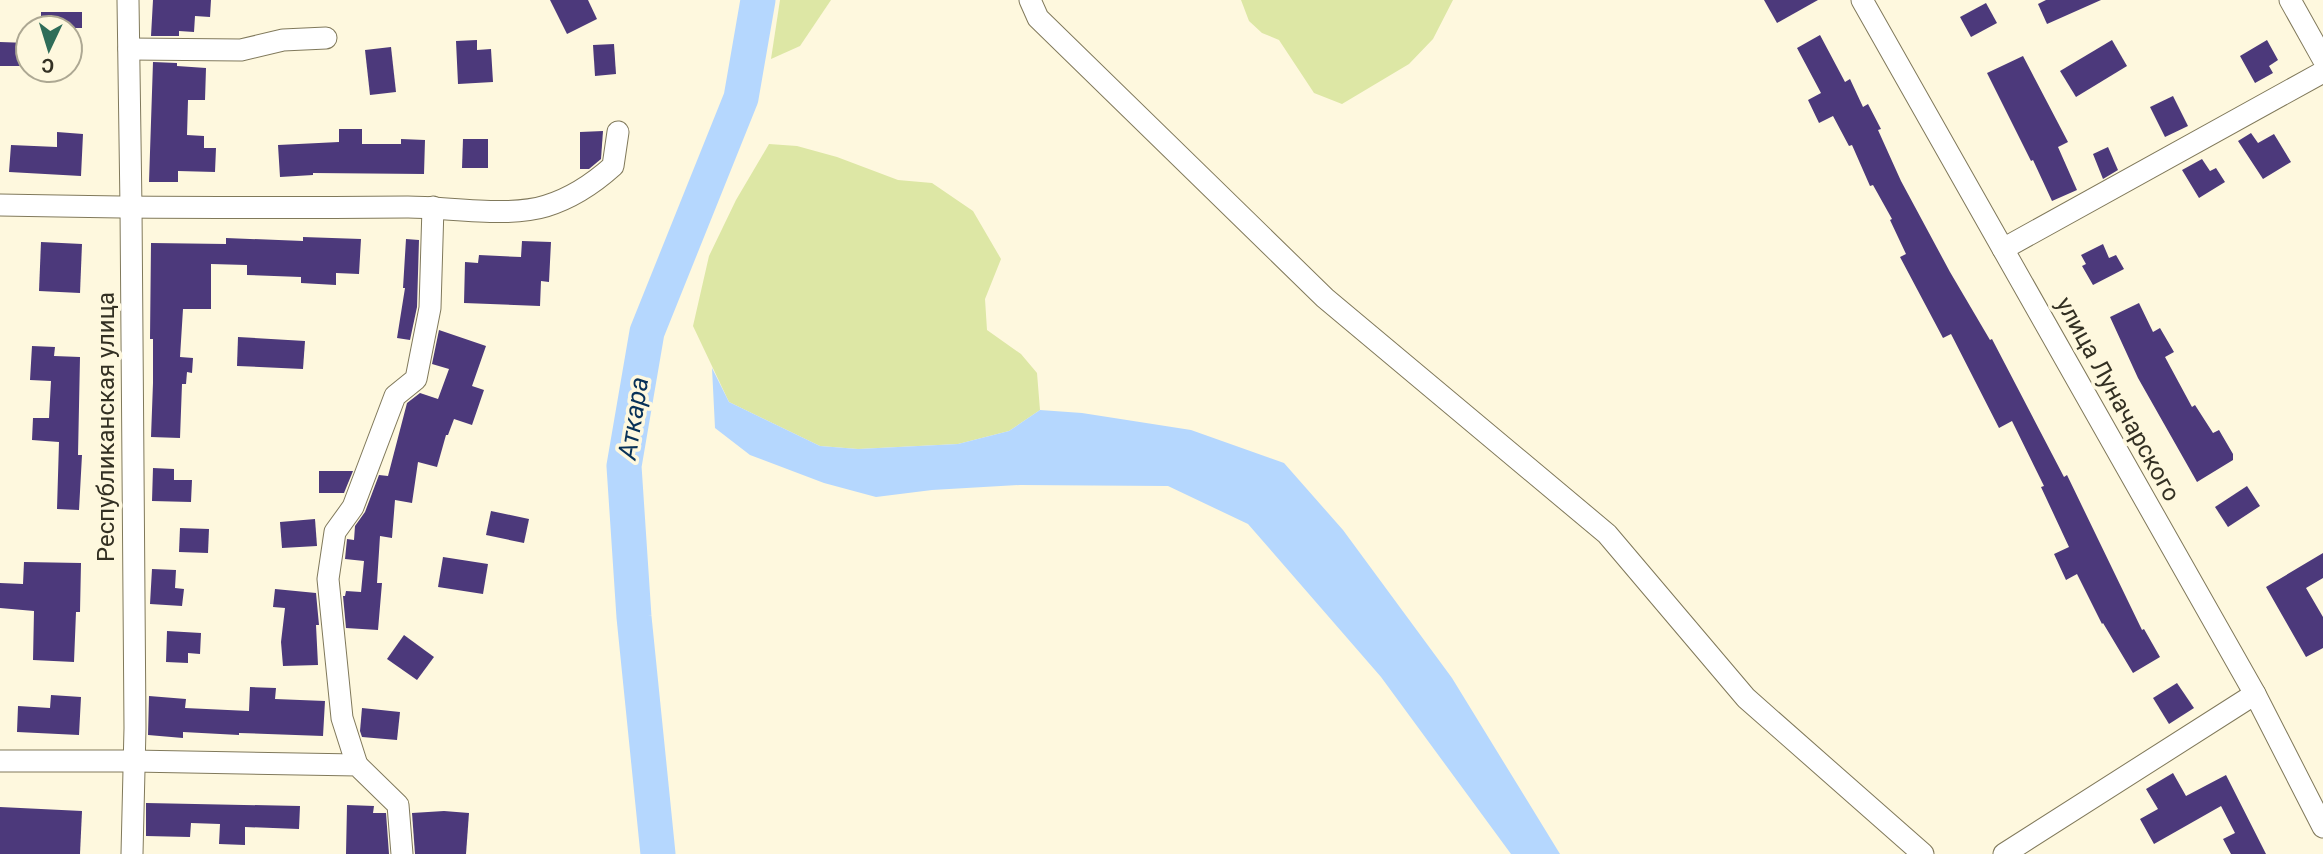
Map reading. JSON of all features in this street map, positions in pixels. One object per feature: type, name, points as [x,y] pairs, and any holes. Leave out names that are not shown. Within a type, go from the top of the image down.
[{"type":"street","name":"Республиканская улица","points":[[128,0],[135,728],[132,854]]},
{"type":"street","points":[[1030,0],[1038,18],[1325,298],[1607,534],[1746,698],[1923,854]]},
{"type":"street","name":"улица Луначарского","points":[[1862,0],[2255,694],[2323,827]]},
{"type":"street","points":[[2003,249],[2322,72],[2290,0]]},
{"type":"street","points":[[128,49],[241,50],[283,40],[326,38]]},
{"type":"street","points":[[0,205],[131,208],[433,207],[503,211],[544,207],[586,189],[614,166],[618,132]]},
{"type":"street","points":[[402,854],[398,805],[357,765],[342,718],[328,579],[335,532],[353,507],[395,396],[416,379],[430,308],[433,207]]},
{"type":"street","points":[[2004,854],[2255,694]]},
{"type":"street","points":[[0,761],[357,765]]},
{"type":"green space","points":[[780,0],[831,0],[800,46],[771,59]]},
{"type":"green space","points":[[1241,0],[1453,0],[1433,39],[1409,64],[1342,104],[1314,93],[1279,40],[1262,33],[1249,21]]},
{"type":"green space","points":[[769,144],[797,146],[837,157],[898,180],[932,183],[973,211],[1001,259],[985,299],[987,330],[1021,354],[1037,373],[1040,410],[1009,431],[958,444],[858,449],[820,446],[729,402],[693,326],[709,256],[736,200]]},
{"type":"water","points":[[712,368],[729,402],[820,446],[858,449],[958,444],[1009,431],[1040,410],[1082,413],[1191,430],[1284,463],[1343,530],[1452,678],[1560,854],[1511,854],[1381,677],[1248,524],[1168,486],[1020,485],[932,490],[876,497],[824,483],[750,455],[715,428]]},
{"type":"building","points":[[153,0],[211,0],[210,17],[195,16],[194,32],[179,31],[179,36],[151,36]]},
{"type":"building","points":[[550,0],[588,0],[597,19],[567,34]]},
{"type":"building","points":[[1764,0],[1818,0],[1777,23]]},
{"type":"building","points":[[2046,0],[2101,0],[2047,24],[2038,4]]},
{"type":"building","points":[[1986,3],[1997,23],[1971,37],[1960,17]]},
{"type":"building","points":[[41,12],[82,12],[82,14]]},
{"type":"building","points":[[1820,35],[1845,82],[1850,79],[1863,107],[1868,104],[1881,129],[1878,130],[1901,181],[1950,272],[1990,340],[1992,339],[2064,477],[2067,475],[2142,630],[2144,629],[2160,657],[2133,673],[2102,624],[2077,574],[2066,580],[2054,554],[2069,547],[2041,487],[2044,486],[2012,421],[1999,428],[1951,334],[1943,338],[1900,257],[1906,254],[1890,220],[1892,219],[1873,185],[1870,186],[1852,145],[1849,146],[1833,116],[1819,123],[1808,100],[1821,93],[1797,48]]},
{"type":"building","points":[[477,40],[477,50],[491,49],[493,82],[458,84],[456,41]]},
{"type":"building","points":[[2112,40],[2127,66],[2076,97],[2060,71]]},
{"type":"building","points":[[2267,40],[2278,60],[2269,66],[2273,73],[2255,83],[2240,56]]},
{"type":"building","points":[[0,42],[14,42],[14,66],[0,66]]},
{"type":"building","points":[[614,44],[616,74],[595,76],[593,45]]},
{"type":"building","points":[[391,47],[396,92],[370,95],[365,50]]},
{"type":"building","points":[[2023,56],[2068,142],[2058,147],[2077,190],[2052,201],[1987,73]]},
{"type":"building","points":[[153,62],[206,68],[205,100],[188,100],[187,135],[204,136],[204,148],[216,148],[215,172],[178,171],[178,182],[149,182]]},
{"type":"building","points":[[2173,96],[2188,126],[2165,137],[2150,107]]},
{"type":"building","points":[[339,129],[362,129],[362,144],[401,144],[401,139],[425,140],[424,174],[313,173],[280,177],[278,145],[339,142]]},
{"type":"building","points":[[603,131],[601,159],[589,169],[580,169],[580,132]]},
{"type":"building","points":[[57,132],[83,134],[81,176],[9,172],[11,145],[57,147]]},
{"type":"building","points":[[2251,133],[2258,143],[2274,134],[2291,162],[2263,179],[2238,141]]},
{"type":"building","points":[[463,139],[488,139],[488,168],[462,168]]},
{"type":"building","points":[[2108,147],[2118,170],[2103,179],[2093,154]]},
{"type":"building","points":[[2202,159],[2210,171],[2216,168],[2225,182],[2199,198],[2182,170]]},
{"type":"building","points":[[303,237],[361,239],[359,274],[336,273],[336,285],[301,283],[301,277],[247,275],[247,265],[211,264],[211,309],[183,309],[180,357],[193,358],[192,373],[187,372],[186,384],[182,384],[180,438],[151,437],[151,243],[226,244],[226,238],[303,241]]},
{"type":"building","points":[[406,239],[419,240],[417,307],[410,340],[397,338],[405,288]]},
{"type":"building","points":[[522,241],[551,242],[549,282],[541,281],[540,306],[464,303],[465,262],[478,263],[479,255],[521,257]]},
{"type":"building","points":[[41,242],[82,244],[80,293],[39,291]]},
{"type":"building","points":[[2103,244],[2109,258],[2116,255],[2124,269],[2093,285],[2082,266],[2086,264],[2081,255]]},
{"type":"building","points":[[2139,303],[2153,332],[2160,328],[2174,352],[2165,357],[2192,407],[2195,405],[2213,433],[2219,430],[2233,454],[2233,460],[2197,482],[2138,378],[2110,317]]},
{"type":"building","points":[[439,330],[486,346],[472,386],[484,390],[472,425],[454,419],[446,435],[437,467],[418,462],[412,503],[395,500],[392,538],[380,536],[377,583],[382,583],[378,630],[346,628],[343,596],[346,591],[361,592],[364,561],[345,559],[347,539],[354,540],[355,526],[365,512],[379,475],[388,476],[407,403],[420,393],[438,399],[449,369],[432,364]]},
{"type":"building","points":[[238,337],[305,341],[303,369],[237,366]]},
{"type":"building","points":[[32,346],[55,347],[54,356],[80,357],[78,455],[82,455],[79,510],[57,509],[59,442],[32,440],[33,418],[49,418],[51,381],[30,380]]},
{"type":"building","points":[[153,468],[174,469],[174,480],[192,480],[191,502],[152,501]]},
{"type":"building","points":[[319,471],[353,471],[344,493],[319,493]]},
{"type":"building","points":[[2247,486],[2260,506],[2228,527],[2215,507]]},
{"type":"building","points":[[491,511],[529,519],[524,543],[486,535]]},
{"type":"building","points":[[315,519],[317,546],[282,548],[280,522]]},
{"type":"building","points":[[180,528],[209,529],[208,553],[179,552]]},
{"type":"building","points":[[2323,553],[2323,578],[2306,588],[2323,617],[2323,648],[2306,657],[2266,587]]},
{"type":"building","points":[[443,557],[488,564],[483,594],[438,587]]},
{"type":"building","points":[[24,562],[81,563],[80,612],[76,612],[74,662],[33,660],[34,611],[0,608],[0,583],[23,584]]},
{"type":"building","points":[[152,569],[176,570],[175,588],[184,589],[182,606],[150,604]]},
{"type":"building","points":[[275,589],[316,593],[319,625],[316,625],[318,665],[283,666],[281,642],[285,608],[273,607]]},
{"type":"building","points":[[167,631],[201,633],[200,654],[188,653],[188,663],[166,662]]},
{"type":"building","points":[[404,635],[434,657],[417,680],[387,659]]},
{"type":"building","points":[[2177,683],[2194,708],[2169,724],[2153,698]]},
{"type":"building","points":[[250,687],[276,688],[275,699],[325,701],[323,736],[183,732],[183,738],[148,735],[149,696],[186,699],[185,708],[249,711]]},
{"type":"building","points":[[51,695],[81,697],[79,735],[17,732],[18,706],[50,708]]},
{"type":"building","points":[[362,708],[400,712],[397,740],[362,737]]},
{"type":"building","points":[[2173,773],[2186,796],[2226,775],[2266,854],[2231,854],[2223,839],[2235,833],[2221,806],[2154,844],[2140,819],[2158,809],[2146,789]]},
{"type":"building","points":[[146,803],[300,806],[299,829],[245,827],[245,845],[219,844],[220,824],[191,823],[190,837],[146,836]]},
{"type":"building","points":[[347,805],[374,806],[373,813],[386,813],[389,854],[346,854]]},
{"type":"building","points":[[0,807],[82,811],[80,854],[0,854]]},
{"type":"building","points":[[412,813],[469,813],[466,854],[415,854]]},
{"type":"waterway","name":"Аткара","points":[[658,854],[634,617],[624,466],[647,332],[741,98],[758,0]]}]
